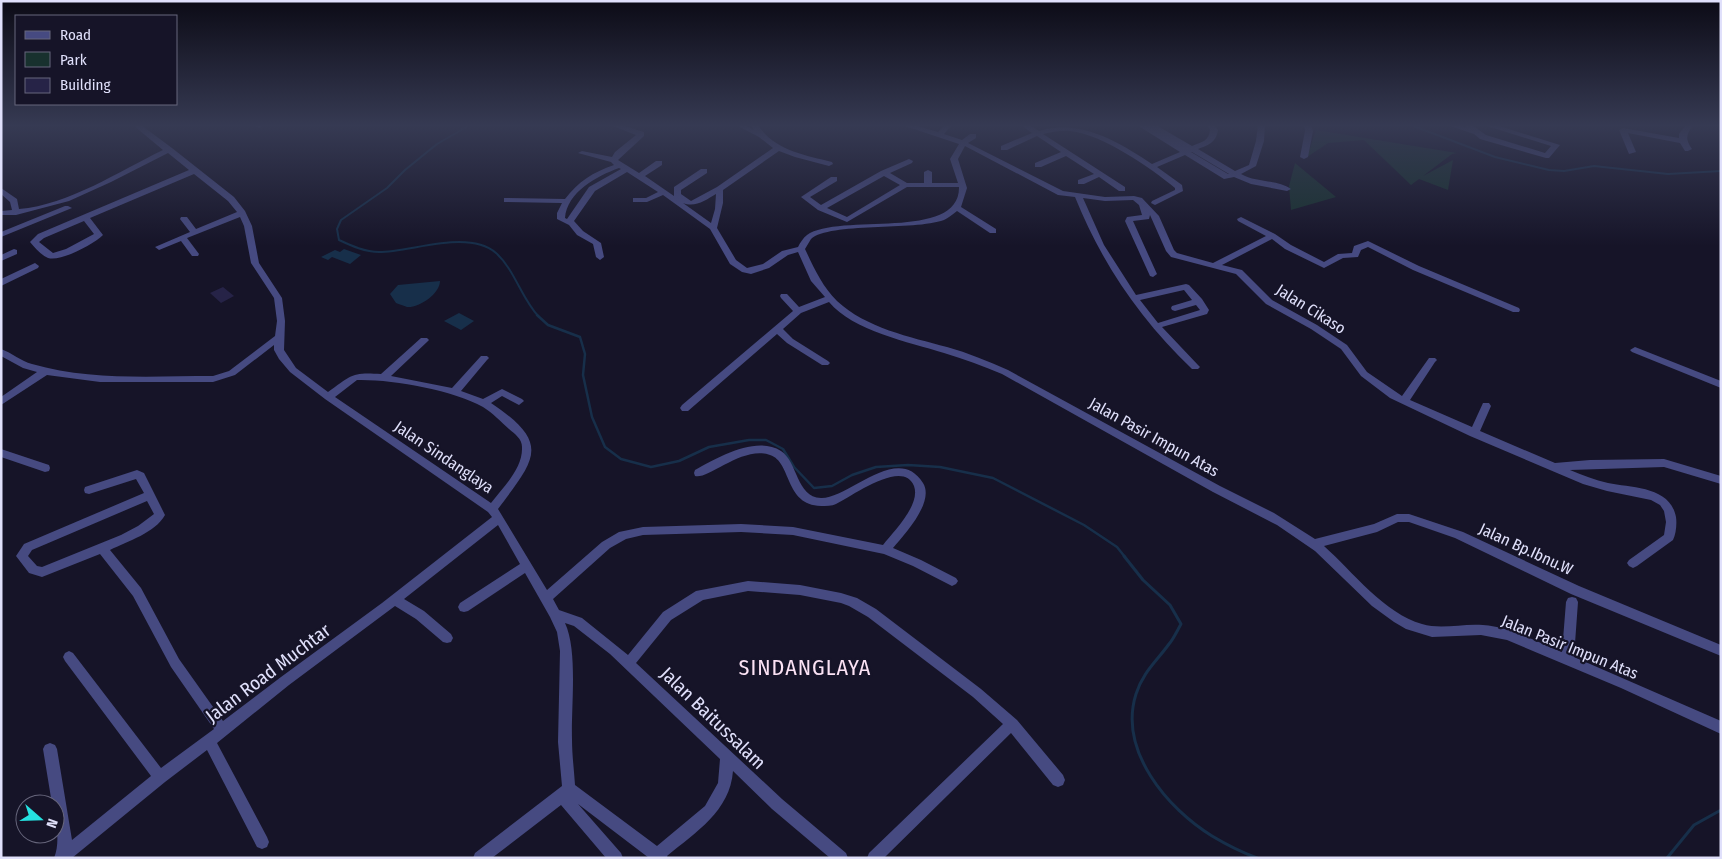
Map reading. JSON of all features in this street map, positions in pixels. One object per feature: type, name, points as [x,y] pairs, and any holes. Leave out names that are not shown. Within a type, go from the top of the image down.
[{"type":"street","points":[[1,213],[16,213],[67,200],[138,165]]},
{"type":"street","name":"Jalan Sindanglaya","points":[[187,165],[230,199],[242,213],[248,226],[255,264],[278,298],[281,321],[279,350],[293,370],[328,397],[495,514],[555,614],[563,632],[566,651],[566,792]]},
{"type":"street","points":[[600,257],[597,243],[580,233],[560,216],[566,201],[595,174],[611,165]]},
{"type":"street","points":[[621,165],[664,192],[714,228],[734,262],[744,270],[751,271],[766,266],[785,253],[801,249],[810,236],[831,227],[920,223],[941,218],[957,208],[963,194],[956,165]]},
{"type":"street","points":[[639,176],[655,165]]},
{"type":"street","points":[[704,171],[677,189],[677,195],[691,204],[719,190],[752,165]]},
{"type":"street","points":[[821,208],[900,165]]},
{"type":"street","points":[[1009,165],[1061,193],[1111,199],[1134,198],[1143,202],[1146,217],[1130,219],[1129,221],[1153,274]]},
{"type":"street","points":[[1084,165],[1122,189]]},
{"type":"street","points":[[1147,165],[1174,182],[1180,189],[1155,203]]},
{"type":"street","points":[[1150,167],[1155,165]]},
{"type":"street","points":[[1209,165],[1227,177],[1252,165]]},
{"type":"street","points":[[570,223],[592,189],[627,169]]},
{"type":"street","points":[[86,218],[99,235],[61,254],[50,255],[34,242],[41,236],[194,171]]},
{"type":"street","points":[[884,172],[905,185]]},
{"type":"street","points":[[928,172],[928,184]]},
{"type":"street","points":[[1235,174],[1254,183],[1272,184],[1287,189]]},
{"type":"street","points":[[1081,182],[1098,175]]},
{"type":"street","points":[[834,179],[805,197],[821,208],[847,220],[905,185],[962,185]]},
{"type":"street","points":[[1,190],[14,201],[16,213]]},
{"type":"street","points":[[714,228],[718,216],[719,190]]},
{"type":"street","points":[[636,200],[647,200],[664,192]]},
{"type":"street","points":[[1078,195],[1100,246],[1156,326],[1174,348],[1195,367]]},
{"type":"street","points":[[507,200],[566,201]]},
{"type":"street","name":"Jalan Cikaso","points":[[1143,202],[1155,216],[1172,253],[1177,256],[1230,269],[1244,276],[1269,302],[1314,327],[1344,347],[1364,374],[1404,401],[1554,467],[1590,464],[1664,463],[1721,480]]},
{"type":"street","points":[[3,232],[68,208]]},
{"type":"street","points":[[957,208],[993,231]]},
{"type":"street","points":[[159,247],[242,213]]},
{"type":"street","points":[[184,219],[195,233]]},
{"type":"street","points":[[1241,219],[1288,247],[1324,264],[1341,256],[1355,255],[1357,248],[1371,244],[1416,268],[1516,310]]},
{"type":"street","points":[[1215,265],[1272,236]]},
{"type":"street","points":[[183,238],[195,254]]},
{"type":"street","name":"Jalan Pasir Impun Atas","points":[[801,249],[810,274],[829,299],[848,315],[881,331],[961,355],[1002,371],[1216,489],[1258,509],[1314,544],[1386,612],[1410,626],[1438,634],[1491,631],[1508,635],[1687,711],[1721,728]]},
{"type":"street","points":[[1,258],[14,252]]},
{"type":"street","points":[[1,283],[36,266]]},
{"type":"street","points":[[1136,298],[1184,287],[1188,288],[1204,308],[1204,312],[1156,326]]},
{"type":"street","points":[[784,296],[798,312]]},
{"type":"street","points":[[685,408],[798,312],[829,299]]},
{"type":"street","points":[[1175,308],[1199,301]]},
{"type":"street","points":[[777,329],[825,363]]},
{"type":"street","points":[[1,352],[26,366],[45,371],[100,379],[213,379],[232,373],[279,337]]},
{"type":"street","points":[[383,378],[424,340]]},
{"type":"street","points":[[1635,350],[1721,385]]},
{"type":"street","points":[[454,392],[484,358]]},
{"type":"street","points":[[1404,401],[1432,360]]},
{"type":"street","points":[[1,402],[45,371]]},
{"type":"street","name":"Jalan Road Muchtar","points":[[63,857],[222,730],[395,600],[495,514],[524,463],[527,447],[523,436],[483,403],[454,392],[383,378],[355,377],[328,397]]},
{"type":"street","points":[[483,403],[502,392],[519,401]]},
{"type":"street","points":[[1474,432],[1486,406]]},
{"type":"street","points":[[699,473],[742,452],[769,450],[782,458],[795,486],[806,497],[817,502],[832,501],[876,478],[892,473],[909,474],[917,480],[920,489],[918,504],[912,517],[885,550]]},
{"type":"street","points":[[1,453],[45,468]]},
{"type":"street","points":[[1554,467],[1591,483],[1634,490],[1655,496],[1665,502],[1672,517],[1669,537],[1633,563]]},
{"type":"street","points":[[89,490],[137,474],[140,476],[150,495],[160,515],[158,520],[152,525],[102,547],[42,572],[33,570],[22,556],[28,548],[150,495]]},
{"type":"street","name":"Jalan Bp.Ibnu.W","points":[[1314,544],[1377,528],[1397,518],[1409,518],[1458,535],[1576,590],[1721,651]]},
{"type":"street","points":[[545,599],[593,555],[623,535],[710,528],[793,531],[885,550],[917,563],[952,581]]},
{"type":"street","points":[[102,547],[137,592],[175,663],[222,730]]},
{"type":"street","points":[[464,607],[526,566]]},
{"type":"street","points":[[628,664],[667,616],[700,595],[748,586],[802,590],[847,600],[872,613],[977,693],[1012,724],[1058,780]]},
{"type":"street","points":[[395,600],[420,616],[447,638]]},
{"type":"street","points":[[1568,660],[1572,602]]},
{"type":"street","name":"Jalan Baitussalam","points":[[555,614],[578,622],[628,664],[777,804],[841,858]]},
{"type":"street","points":[[69,657],[160,778]]},
{"type":"street","points":[[874,858],[1012,724]]},
{"type":"street","points":[[209,742],[262,842]]},
{"type":"street","points":[[50,748],[65,840],[63,857]]},
{"type":"street","points":[[566,792],[660,856],[710,811],[725,785],[727,757]]},
{"type":"street","points":[[480,858],[566,792]]},
{"type":"street","points":[[566,792],[616,858]]},
{"type":"green space","points":[[1294,165],[1298,165],[1336,197],[1291,210],[1289,186]]},
{"type":"green space","points":[[1390,165],[1437,165],[1423,176],[1443,165],[1452,165],[1448,190],[1419,179],[1411,185]]},
{"type":"water","points":[[344,249],[361,255],[350,264],[332,257],[328,260],[321,257],[335,250],[340,252]]},
{"type":"water","points":[[440,281],[437,291],[433,295],[423,303],[412,307],[396,303],[390,294],[398,285]]},
{"type":"water","points":[[459,313],[474,321],[461,330],[444,321]]},
{"type":"building","points":[[223,287],[234,296],[221,303],[210,293]]},
{"type":"waterway","points":[[411,165],[387,188],[341,220],[337,229],[339,240],[374,252],[455,242],[484,246],[503,260],[527,301],[539,316]]},
{"type":"waterway","points":[[1529,165],[1564,171],[1594,166],[1668,174],[1721,171]]},
{"type":"waterway","points":[[539,316],[548,325],[580,337],[585,354],[583,375],[592,417],[605,447],[621,459],[651,467],[679,461],[709,447],[749,440],[766,440],[783,449],[794,467],[814,488],[832,486],[852,475],[876,467],[908,465],[940,467],[993,478],[1084,525],[1117,547],[1125,557]]},
{"type":"waterway","points":[[1124,556],[1143,580],[1170,605],[1181,624],[1171,642],[1146,673],[1136,694],[1132,715],[1134,736],[1141,757],[1151,776],[1164,794],[1195,824],[1212,836],[1257,858]]},
{"type":"waterway","points":[[1667,858],[1694,825],[1721,810]]},
{"type":"district","name":"SINDANGLAYA","points":[[805,667]]}]
